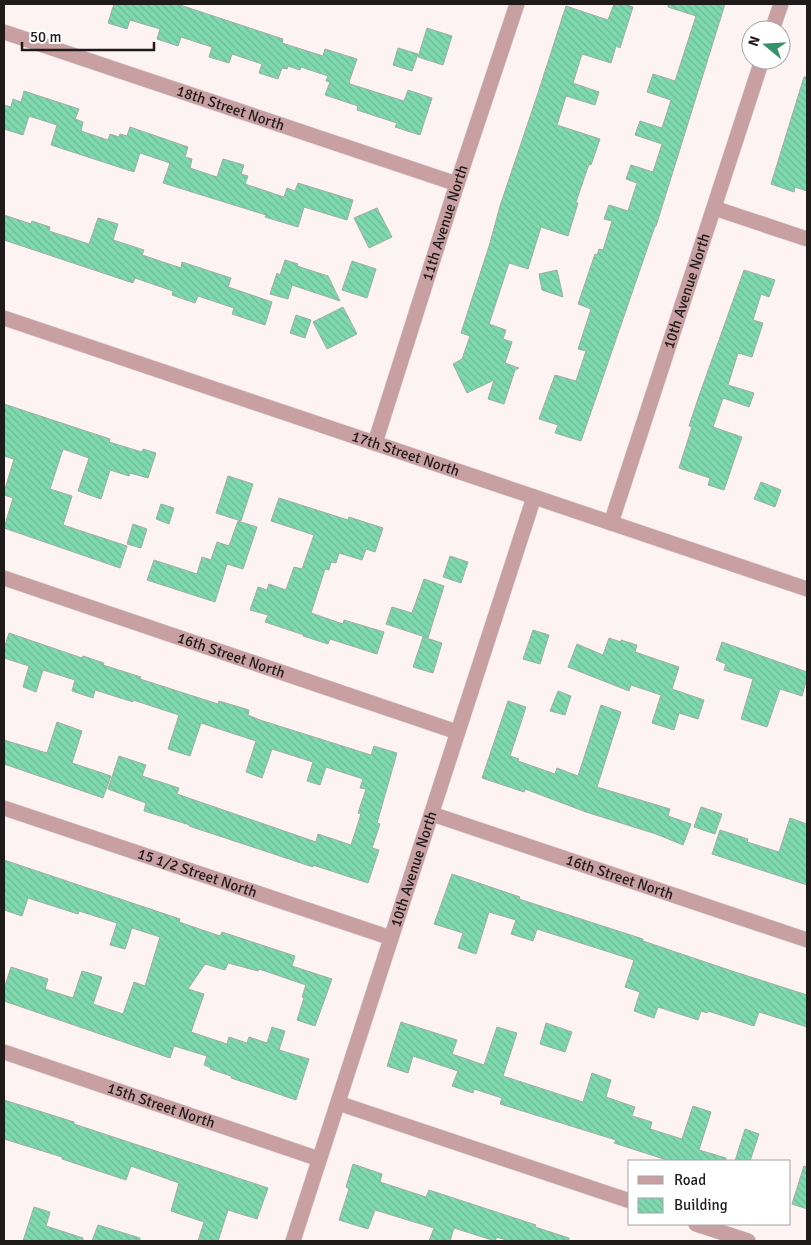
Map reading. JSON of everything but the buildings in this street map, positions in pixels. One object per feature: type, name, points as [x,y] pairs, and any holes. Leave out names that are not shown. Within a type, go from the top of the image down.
[{"type":"street","name":"11th Avenue North","points":[[375,443],[456,184],[517,4]]},
{"type":"street","points":[[775,20],[780,4]]},
{"type":"street","name":"18th Street North","points":[[4,32],[456,184]]},
{"type":"street","name":"10th Avenue North","points":[[611,523],[759,70]]},
{"type":"street","points":[[714,208],[807,240]]},
{"type":"street","name":"17th Street North","points":[[4,318],[807,589]]},
{"type":"street","name":"10th Avenue North","points":[[293,1241],[534,497]]},
{"type":"street","name":"16th Street North","points":[[4,578],[457,732]]},
{"type":"street","name":"15 1/2 Street North","points":[[4,808],[391,938]]},
{"type":"street","name":"16th Street North","points":[[432,814],[807,940]]},
{"type":"street","name":"15th Street North","points":[[4,1052],[319,1159]]},
{"type":"street","points":[[338,1103],[628,1201]]},
{"type":"street","points":[[699,1225],[748,1241]]}]
